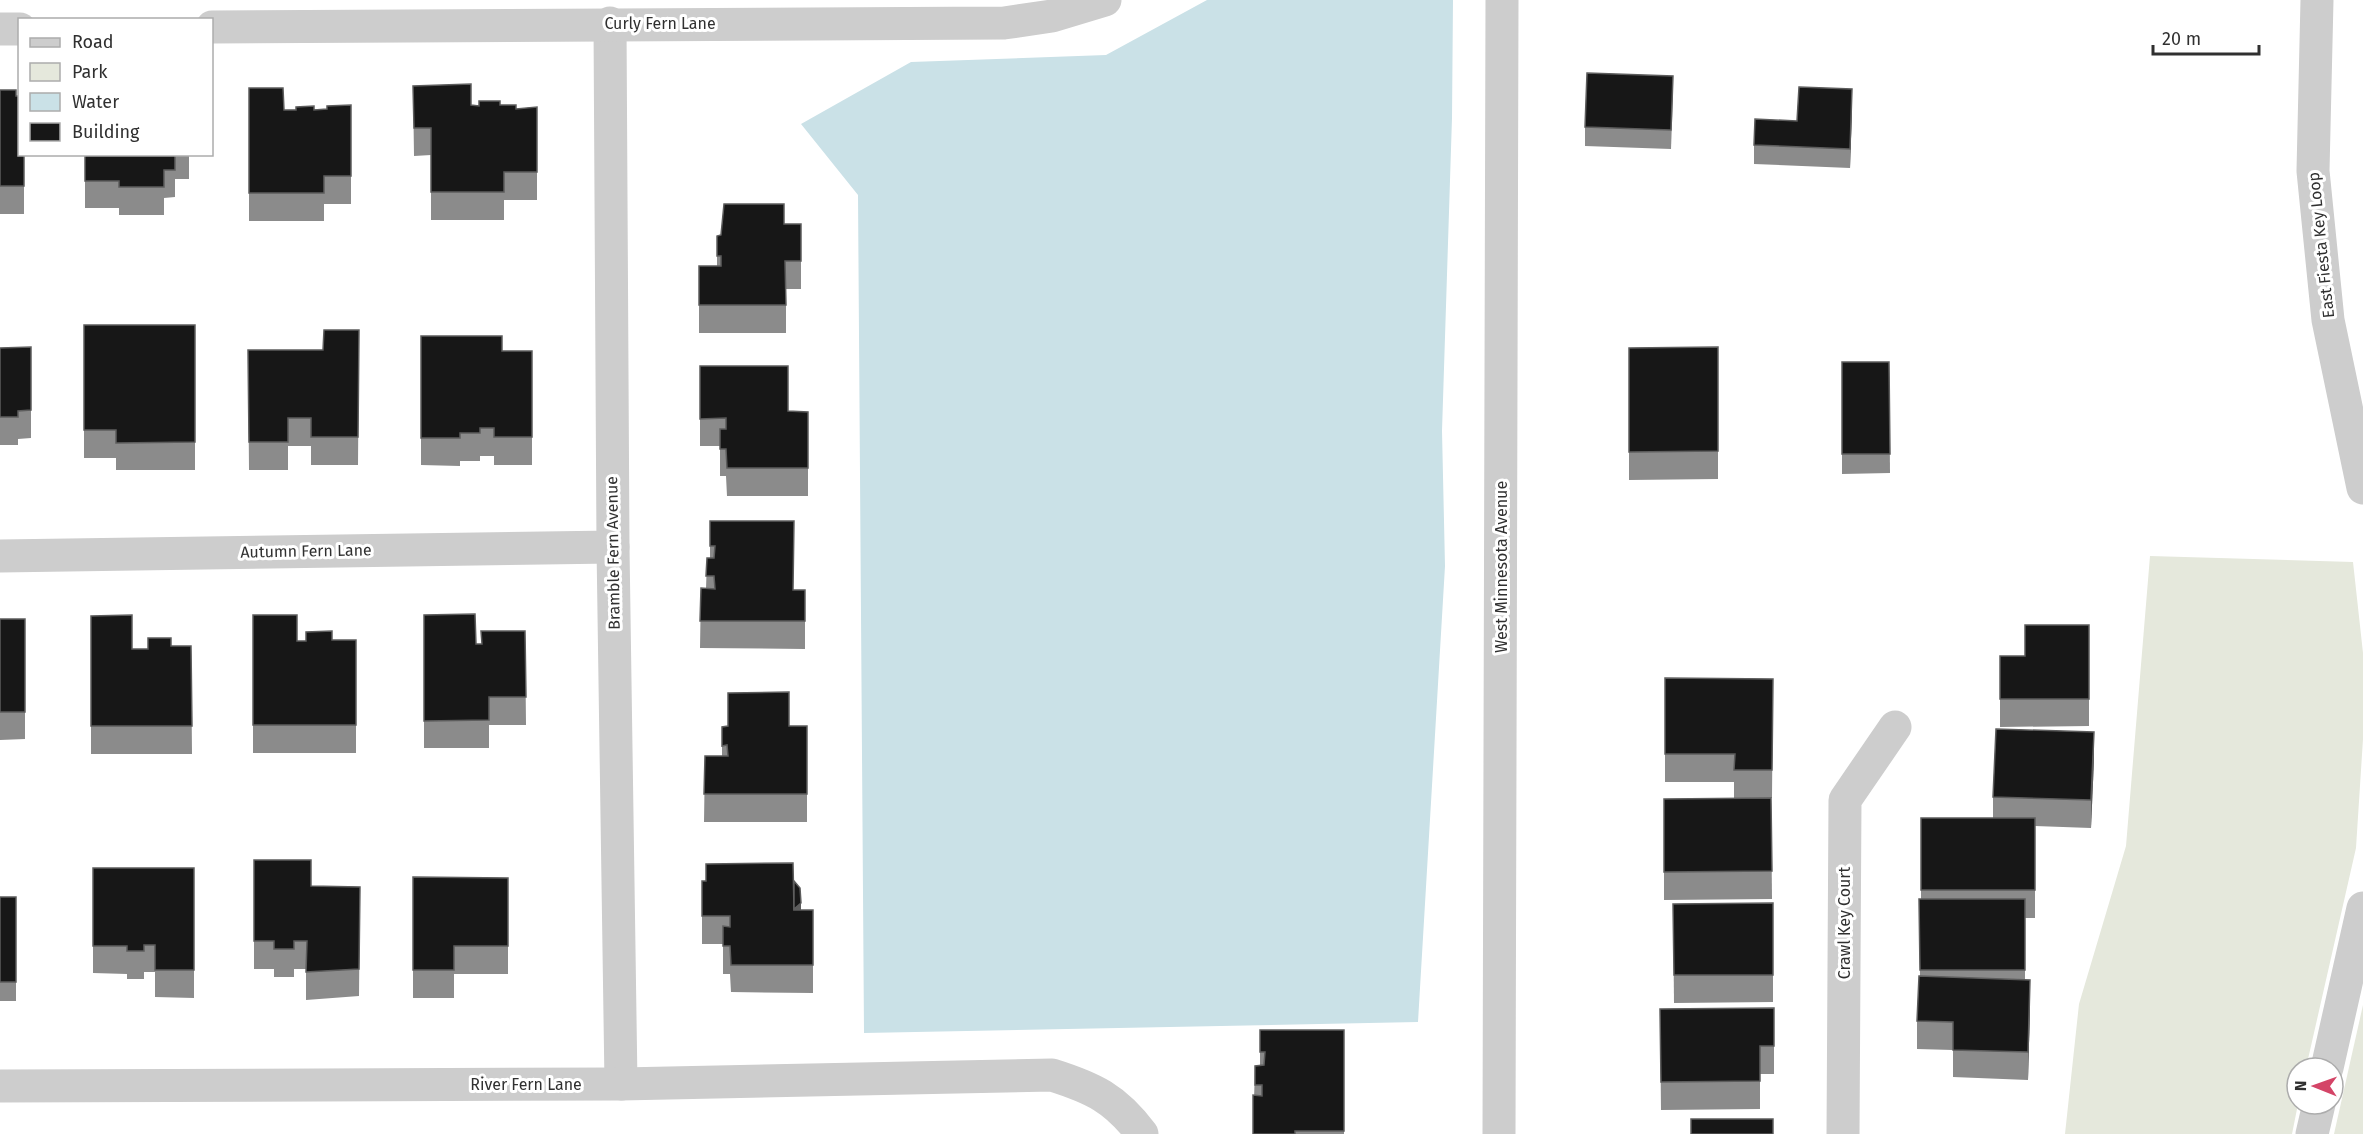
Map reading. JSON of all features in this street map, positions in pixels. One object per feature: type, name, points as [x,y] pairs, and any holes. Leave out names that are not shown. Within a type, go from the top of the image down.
[{"type":"street","name":"Curly Fern Lane","points":[[213,27],[610,23],[1004,23],[1052,16],[1105,0]]},
{"type":"street","name":"West Minnesota Avenue","points":[[1499,1134],[1502,0]]},
{"type":"street","name":"East Fiesta Key Loop","points":[[2318,0],[2314,183],[2328,320],[2363,488]]},
{"type":"street","name":"Bramble Fern Avenue","points":[[610,23],[613,547],[621,1084]]},
{"type":"street","points":[[0,29],[18,29]]},
{"type":"street","name":"Autumn Fern Lane","points":[[0,556],[613,547]]},
{"type":"street","name":"Crawl Key Court","points":[[1843,1134],[1845,800],[1895,727]]},
{"type":"street","points":[[2330,1056],[2363,908]]},
{"type":"street","name":"River Fern Lane","points":[[0,1086],[621,1084],[1052,1075],[1091,1087],[1127,1114],[1142,1134]]},
{"type":"street","points":[[2312,1134],[2316,1116]]},
{"type":"green space","points":[[2150,556],[2353,562],[2363,653],[2363,739],[2356,848],[2309,1056],[2285,1056],[2285,1116],[2296,1116],[2292,1134],[2065,1134],[2079,1004],[2126,846]]},
{"type":"green space","points":[[2363,1005],[2363,1134],[2334,1134],[2338,1116],[2345,1116],[2345,1085]]},
{"type":"water","points":[[1207,0],[1453,0],[1452,118],[1442,431],[1445,566],[1418,1022],[864,1033],[858,195],[801,124],[911,62],[1106,55]]},
{"type":"building","points":[[1587,73],[1673,76],[1671,130],[1585,127]]},
{"type":"building","points":[[471,84],[471,105],[479,106],[479,101],[500,101],[500,105],[516,105],[516,109],[537,107],[537,172],[504,172],[504,192],[431,192],[431,128],[414,128],[413,86]]},
{"type":"building","points":[[1799,87],[1852,89],[1850,149],[1754,145],[1755,119],[1797,121]]},
{"type":"building","points":[[249,88],[283,88],[284,110],[314,106],[314,110],[327,109],[327,106],[351,105],[351,176],[324,176],[324,193],[249,193]]},
{"type":"building","points":[[0,90],[16,90],[16,96],[18,96],[18,156],[24,156],[24,186],[0,186]]},
{"type":"building","points":[[85,156],[175,156],[175,170],[164,170],[164,187],[119,187],[119,181],[85,181]]},
{"type":"building","points":[[724,204],[784,204],[784,224],[801,224],[801,261],[785,261],[786,305],[699,305],[699,266],[721,266],[721,256],[717,256],[717,236],[721,235]]},
{"type":"building","points":[[84,325],[195,325],[195,442],[116,443],[116,430],[84,430]]},
{"type":"building","points":[[324,330],[359,330],[358,437],[311,437],[311,418],[288,418],[288,442],[249,442],[248,350],[323,350]]},
{"type":"building","points":[[421,336],[502,336],[502,351],[532,351],[532,437],[494,437],[494,428],[480,428],[480,433],[460,433],[460,438],[421,438]]},
{"type":"building","points":[[31,347],[31,410],[18,411],[18,417],[0,417],[0,348]]},
{"type":"building","points":[[1718,347],[1718,451],[1629,452],[1629,348]]},
{"type":"building","points":[[1842,362],[1889,362],[1890,454],[1842,454]]},
{"type":"building","points":[[700,366],[788,366],[788,411],[808,412],[808,468],[727,468],[726,449],[720,449],[720,429],[726,429],[726,418],[700,419]]},
{"type":"building","points":[[710,521],[794,521],[793,590],[805,590],[805,621],[700,621],[701,588],[715,589],[714,576],[706,576],[707,558],[714,558],[715,546],[710,546]]},
{"type":"building","points":[[475,614],[476,644],[482,644],[481,631],[525,631],[526,697],[489,697],[489,720],[424,721],[424,615]]},
{"type":"building","points":[[132,615],[132,649],[148,649],[148,638],[171,638],[171,646],[191,646],[192,726],[91,726],[91,616]]},
{"type":"building","points":[[253,615],[297,615],[297,641],[306,641],[306,632],[332,631],[332,640],[356,640],[356,725],[253,725]]},
{"type":"building","points":[[0,619],[25,619],[25,712],[0,712]]},
{"type":"building","points":[[2025,625],[2089,625],[2089,699],[2000,699],[2000,656],[2025,656]]},
{"type":"building","points":[[1665,678],[1773,679],[1772,770],[1734,770],[1735,754],[1665,754]]},
{"type":"building","points":[[789,692],[789,726],[807,726],[807,794],[704,794],[705,756],[728,756],[727,745],[722,746],[722,727],[728,726],[728,693]]},
{"type":"building","points":[[1996,729],[2094,732],[2091,800],[1993,797]]},
{"type":"building","points":[[1771,798],[1772,871],[1664,872],[1664,799]]},
{"type":"building","points":[[1921,818],[2035,818],[2035,890],[1921,890]]},
{"type":"building","points":[[254,860],[311,860],[311,886],[360,887],[359,969],[306,972],[307,941],[294,941],[294,949],[274,949],[274,941],[254,941]]},
{"type":"building","points":[[793,863],[794,910],[813,910],[813,965],[731,965],[730,946],[723,946],[723,926],[730,927],[730,916],[702,916],[702,881],[706,881],[706,864]]},
{"type":"building","points":[[93,868],[194,868],[194,970],[155,970],[155,945],[144,945],[144,951],[127,951],[127,946],[93,946]]},
{"type":"building","points":[[413,877],[508,878],[508,946],[454,946],[454,970],[413,970]]},
{"type":"building","points":[[794,881],[800,888],[801,903],[794,909]]},
{"type":"building","points":[[0,897],[16,897],[16,982],[0,982]]},
{"type":"building","points":[[1919,899],[2025,899],[2025,970],[1920,970]]},
{"type":"building","points":[[1773,903],[1773,975],[1674,975],[1673,904]]},
{"type":"building","points":[[1919,976],[2030,980],[2028,1052],[1953,1050],[1953,1022],[1917,1021]]},
{"type":"building","points":[[1774,1008],[1774,1046],[1760,1046],[1760,1081],[1661,1082],[1660,1009]]},
{"type":"building","points":[[1260,1030],[1344,1030],[1344,1131],[1253,1134],[1253,1095],[1262,1096],[1262,1085],[1255,1085],[1255,1066],[1264,1065],[1265,1052],[1260,1052]]},
{"type":"building","points":[[1691,1119],[1773,1119],[1773,1134],[1691,1134]]}]
